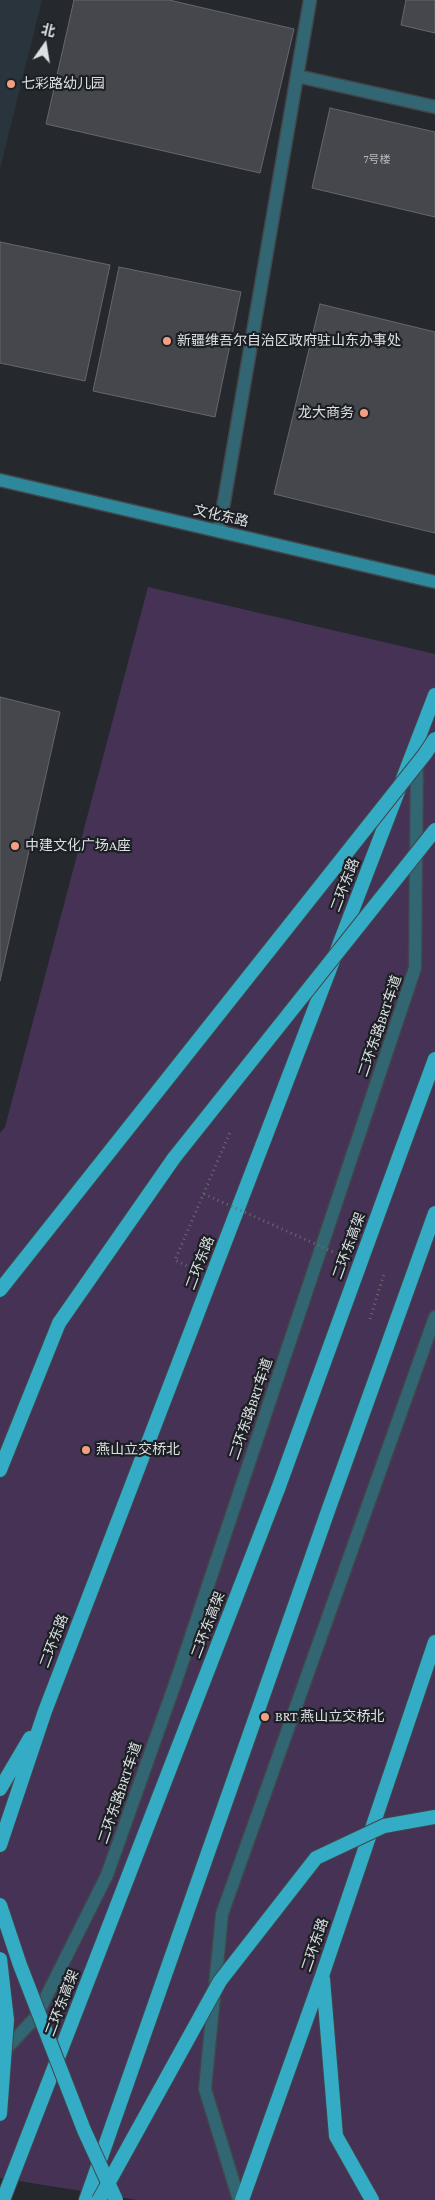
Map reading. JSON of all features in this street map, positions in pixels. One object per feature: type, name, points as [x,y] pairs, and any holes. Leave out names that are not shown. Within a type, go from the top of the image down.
[{"type":"highway","name":"二环东路","points":[[0,1844],[45,1711],[435,695]]},
{"type":"highway","points":[[0,1290],[426,754],[435,739]]},
{"type":"highway","points":[[0,1470],[59,1324],[174,1158],[435,830]]},
{"type":"highway","name":"二环东高架","points":[[3,2200],[278,1489],[435,1059]]},
{"type":"highway","points":[[86,2200],[435,1212]]},
{"type":"highway","name":"二环东路","points":[[240,2200],[323,1973],[435,1642]]},
{"type":"highway","points":[[0,1789],[45,1711]]},
{"type":"highway","points":[[100,2200],[220,1981],[316,1858],[384,1826],[435,1817]]},
{"type":"highway","points":[[0,1906],[20,1965],[84,2130],[116,2200]]},
{"type":"highway","points":[[0,1959],[7,2020],[0,2114]]},
{"type":"highway","points":[[323,1973],[336,2136],[372,2200]]},
{"type":"main road","name":"文化东路","points":[[0,480],[435,582]]},
{"type":"street","points":[[219,531],[310,0]]},
{"type":"street","points":[[297,76],[435,107]]},
{"type":"street","name":"二环东路BRT车道","points":[[0,2055],[36,2018],[107,1875],[176,1681],[415,968],[418,740]]},
{"type":"street","points":[[240,2200],[205,2089],[222,1914],[435,1317]]},
{"type":"path","points":[[175,1260],[231,1130]]},
{"type":"path","points":[[204,1194],[348,1258]]},
{"type":"path","points":[[375,1270],[392,1278]]},
{"type":"path","points":[[368,1326],[384,1274]]},
{"type":"shaded area","name":"七彩路幼儿园","points":[[0,0],[42,0],[0,169]]},
{"type":"shaded area","points":[[148,587],[435,654],[435,2200],[137,2200],[0,2178],[0,1133],[5,1127]]},
{"type":"building","points":[[74,0],[169,0],[294,29],[260,173],[46,124]]},
{"type":"building","points":[[406,0],[435,0],[435,33],[401,25]]},
{"type":"building","points":[[330,108],[435,132],[435,217],[312,188]]},
{"type":"building","points":[[0,242],[110,265],[85,381],[0,363]]},
{"type":"building","name":"新疆维吾尔自治区政府驻山东办事处","points":[[119,267],[241,292],[215,417],[93,391]]},
{"type":"building","name":"龙大商务","points":[[320,304],[435,332],[435,533],[274,494]]},
{"type":"building","name":"中建文化广场A座","points":[[0,697],[60,712],[0,981]]},
{"type":"place","name":"七彩路幼儿园","points":[[11,84]]},
{"type":"place","name":"新疆维吾尔自治区政府驻山东办事处","points":[[167,341]]},
{"type":"place","name":"龙大商务","points":[[364,413]]},
{"type":"place","name":"中建文化广场A座","points":[[15,846]]},
{"type":"place","name":"燕山立交桥北","points":[[86,1450]]},
{"type":"place","name":"BRT 燕山立交桥北","points":[[265,1717]]}]
